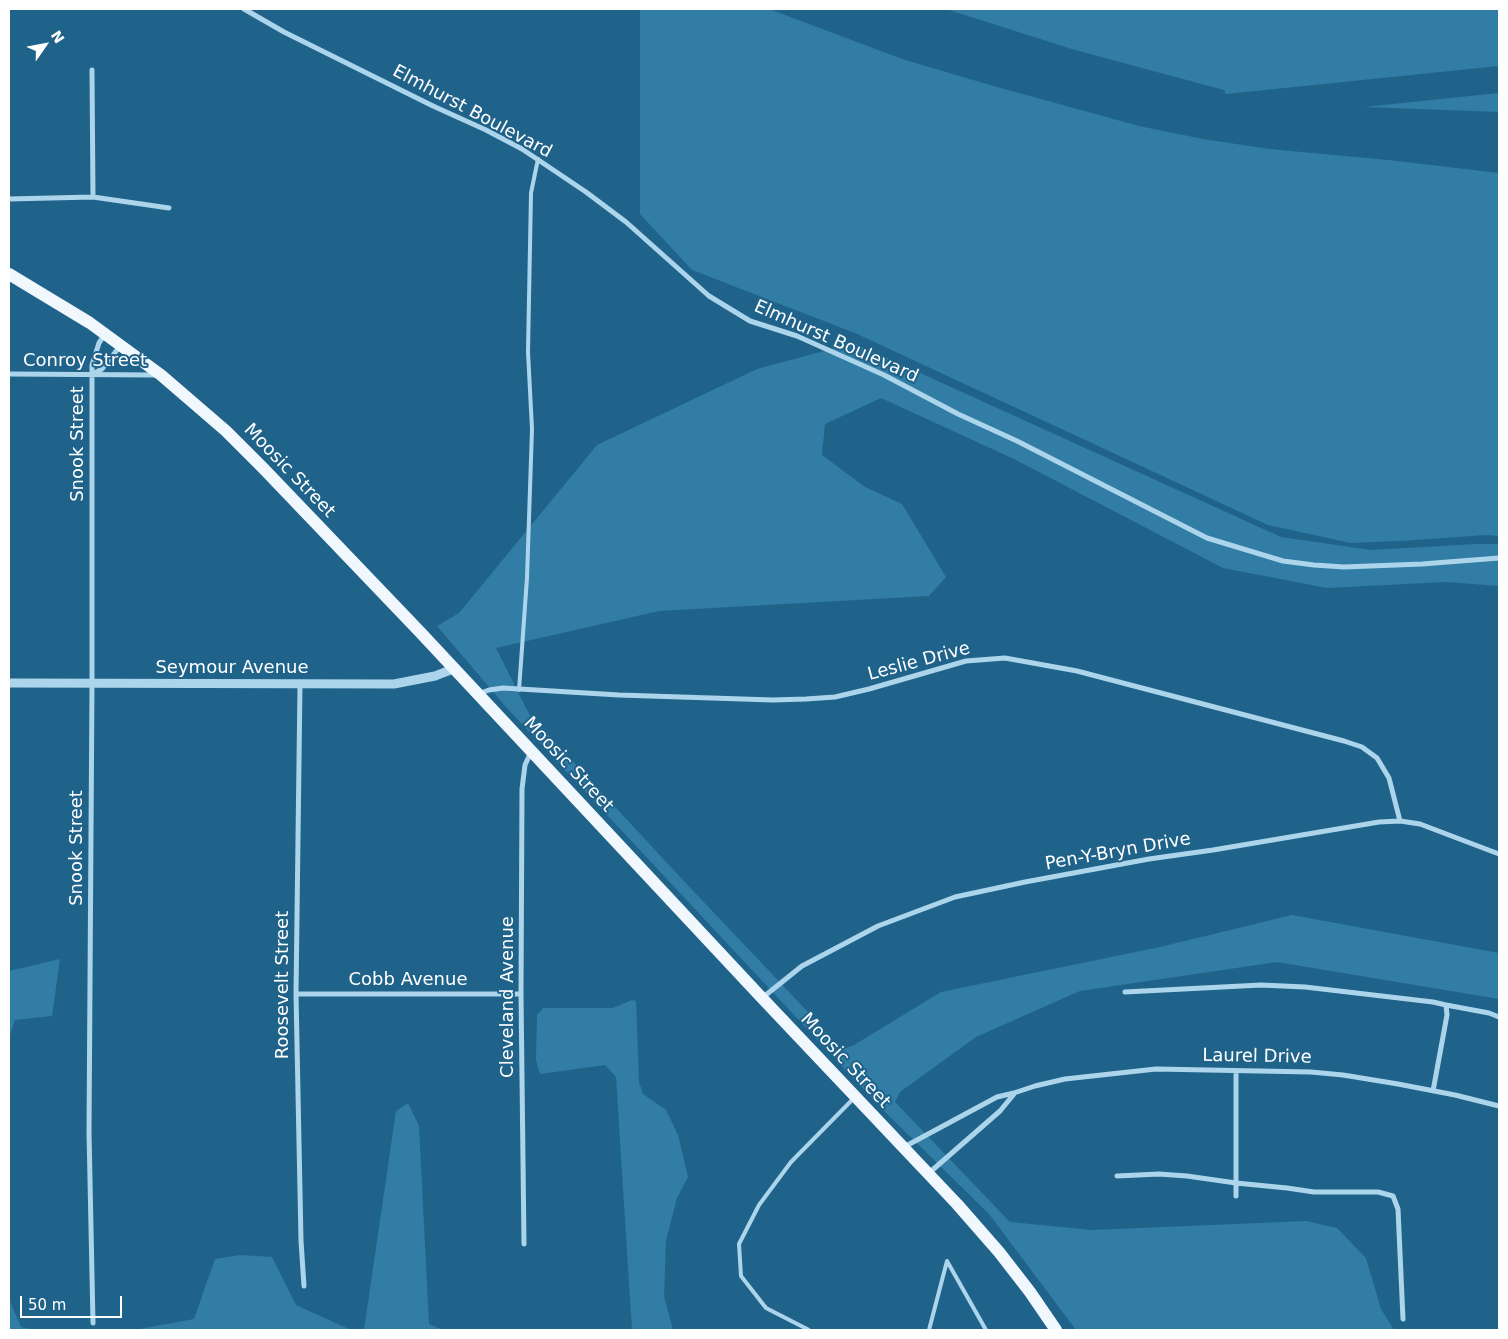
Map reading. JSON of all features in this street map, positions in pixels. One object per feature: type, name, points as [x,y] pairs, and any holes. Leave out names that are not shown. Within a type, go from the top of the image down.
[{"type":"main road","name":"Moosic Street","points":[[9,274],[105,334],[161,375],[226,432],[264,469],[420,632],[928,1174],[999,1252],[1056,1330]]},
{"type":"street","name":"Elmhurst Boulevard","points":[[244,9],[284,32],[433,106],[486,130],[538,159],[626,222],[709,296],[750,321],[797,336],[884,375],[1207,538],[1283,561],[1334,566],[1422,564],[1499,558]]},
{"type":"street","points":[[92,70],[93,197]]},
{"type":"street","points":[[9,199],[93,197],[169,208]]},
{"type":"street","name":"Snook Street","points":[[93,1323],[89,1132],[92,365],[99,343],[105,334]]},
{"type":"street","name":"Snook Street","points":[[92,374],[102,369],[121,345]]},
{"type":"street","name":"Conroy Street","points":[[9,374],[161,375]]},
{"type":"street","name":"Leslie Drive","points":[[478,694],[504,688],[646,696],[806,700],[835,697],[869,689],[966,661],[1005,658],[1077,671],[1344,741],[1362,748],[1377,758],[1389,778],[1400,821]]},
{"type":"street","name":"Seymour Avenue","points":[[9,683],[394,684],[435,676],[453,669]]},
{"type":"street","name":"Roosevelt Street","points":[[300,684],[296,994],[304,1286]]},
{"type":"street","name":"Cleveland Avenue","points":[[524,1244],[521,994],[522,789],[525,765],[532,752]]},
{"type":"street","name":"Pen-Y-Bryn Drive","points":[[762,998],[802,966],[900,916],[955,897],[1007,885],[1149,859],[1379,822],[1400,821],[1420,824],[1499,854]]},
{"type":"street","points":[[1125,992],[1261,984],[1305,987],[1433,1002],[1489,1013],[1499,1017]]},
{"type":"street","name":"Cobb Avenue","points":[[296,994],[521,994]]},
{"type":"street","points":[[1433,1091],[1447,1015],[1446,1005]]},
{"type":"street","name":"Laurel Drive","points":[[904,1148],[997,1097],[1035,1086],[1083,1076],[1156,1069],[1312,1072],[1343,1075],[1433,1091],[1499,1106]]},
{"type":"street","points":[[1236,1071],[1236,1196]]},
{"type":"street","points":[[928,1174],[1000,1111],[1014,1093]]},
{"type":"street","points":[[1116,1176],[1159,1174],[1187,1176],[1236,1184],[1314,1192],[1378,1192],[1393,1196],[1398,1209],[1403,1319]]},
{"type":"lane","points":[[519,690],[527,578],[532,429],[528,352],[531,193],[538,159]]},
{"type":"lane","points":[[809,1330],[766,1308],[741,1276],[739,1244],[759,1205],[791,1162],[855,1097]]},
{"type":"lane","points":[[929,1330],[947,1262],[986,1330]]},
{"type":"shaded area","points":[[640,9],[769,9],[902,59],[1139,126],[1203,139],[1269,149],[1499,173],[1499,536],[1486,535],[1351,543],[1268,525],[855,333],[692,270],[640,214]]},
{"type":"shaded area","points":[[946,9],[1499,9],[1499,66],[1226,94],[1224,90],[1075,50]]},
{"type":"shaded area","points":[[1499,93],[1499,112],[1364,107]]},
{"type":"shaded area","points":[[854,343],[1281,537],[1371,550],[1499,544],[1499,586],[1446,582],[1327,588],[1223,568],[1014,459],[881,398],[825,424],[822,455],[865,487],[902,504],[946,577],[929,596],[659,611],[496,648],[529,714],[809,1013],[841,1050],[854,1045],[941,992],[1160,947],[1292,915],[1499,953],[1499,999],[1277,962],[1080,991],[976,1037],[900,1092],[895,1102],[1010,1222],[1092,1230],[1306,1221],[1337,1228],[1366,1258],[1381,1309],[1394,1330],[1076,1330],[989,1214],[882,1109],[507,708],[437,626],[459,613],[597,445],[757,369]]},
{"type":"shaded area","points":[[60,959],[52,1016],[15,1020],[9,1038],[9,971]]},
{"type":"shaded area","points":[[632,1000],[636,1001],[639,1082],[643,1094],[666,1110],[678,1135],[688,1177],[677,1198],[666,1240],[664,1296],[673,1330],[632,1330],[616,1077],[605,1065],[540,1074],[536,1060],[537,1015],[543,1008],[613,1008]]},
{"type":"shaded area","points":[[408,1103],[419,1126],[429,1324],[443,1330],[364,1330],[396,1111]]},
{"type":"shaded area","points":[[240,1255],[272,1257],[296,1305],[351,1330],[134,1330],[194,1319],[215,1259]]},
{"type":"shaded area","points":[[9,1299],[21,1327],[37,1330],[9,1330]]}]
